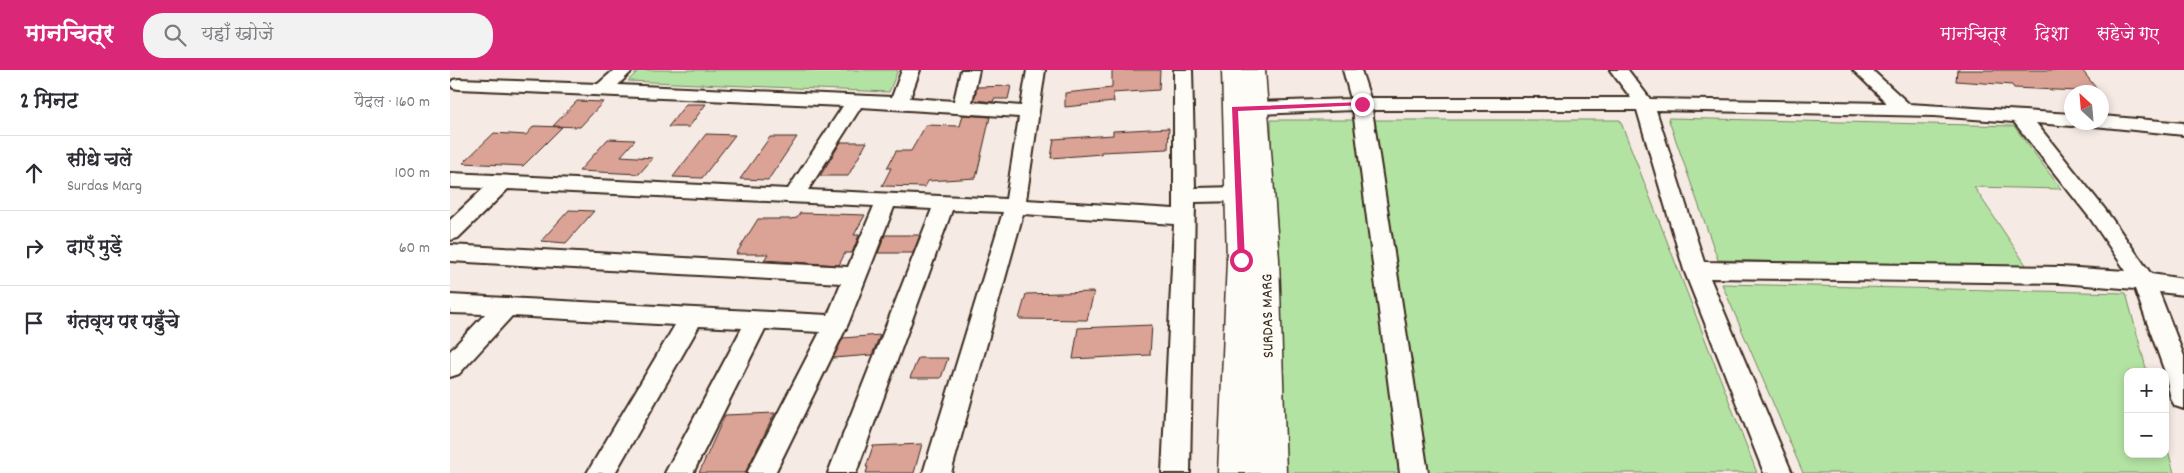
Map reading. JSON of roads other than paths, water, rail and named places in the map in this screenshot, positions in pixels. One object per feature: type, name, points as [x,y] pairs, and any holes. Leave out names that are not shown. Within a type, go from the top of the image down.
[{"type":"main road","name":"SURDAS MARG","points":[[1233,70],[1246,109],[1265,259],[1268,473]]},
{"type":"main road","name":"SURDAS MARG","points":[[1235,473],[1241,260],[1239,194],[1246,109],[1254,70]]},
{"type":"street","points":[[454,87],[476,70]]},
{"type":"street","points":[[602,91],[624,70]]},
{"type":"street","points":[[899,103],[911,70]]},
{"type":"street","points":[[962,107],[970,70]]},
{"type":"street","points":[[937,473],[1015,206],[1036,70]]},
{"type":"street","points":[[1176,473],[1185,206],[1183,70]]},
{"type":"street","points":[[1352,70],[1362,104],[1414,473]]},
{"type":"street","points":[[1619,70],[1645,104],[1694,270],[1778,473]]},
{"type":"street","points":[[1862,70],[1904,109]]},
{"type":"street","points":[[454,87],[856,101],[1031,112]]},
{"type":"street","points":[[794,195],[856,101]]},
{"type":"street","points":[[1246,109],[1362,104],[1645,104],[1904,109],[2064,119]]},
{"type":"street","points":[[2020,116],[2097,214],[2144,281],[2172,357],[2184,399]]},
{"type":"street","points":[[2109,123],[2184,129]]},
{"type":"street","points":[[450,180],[1015,206],[1185,206],[1239,194]]},
{"type":"street","points":[[450,232],[503,182]]},
{"type":"street","points":[[762,473],[836,324],[887,200]]},
{"type":"street","points":[[842,473],[945,202]]},
{"type":"street","points":[[450,253],[856,276]]},
{"type":"street","points":[[1694,270],[2061,275],[2144,281],[2184,288]]},
{"type":"street","points":[[450,304],[836,324]]},
{"type":"street","points":[[450,367],[505,308]]},
{"type":"street","points":[[601,473],[692,317]]},
{"type":"street","points":[[679,473],[758,320]]}]
